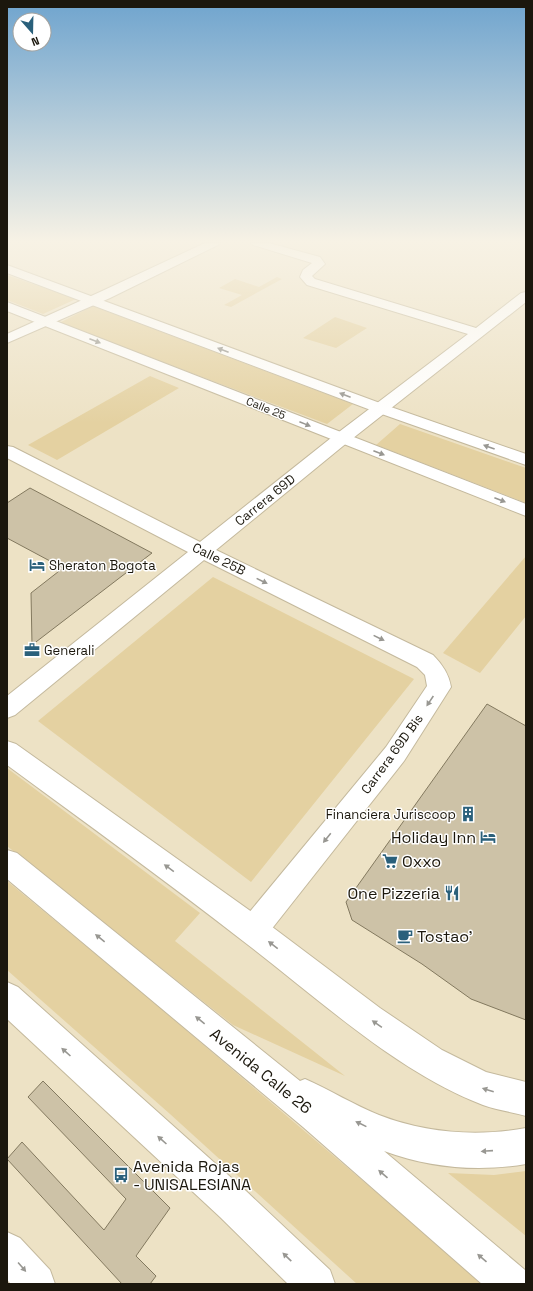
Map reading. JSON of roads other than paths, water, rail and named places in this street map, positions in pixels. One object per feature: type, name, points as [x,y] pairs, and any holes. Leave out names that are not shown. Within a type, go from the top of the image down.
[{"type":"street","points":[[7,339],[87,303]]},
{"type":"street","points":[[98,303],[382,409],[526,460]]},
{"type":"street","points":[[384,303],[478,333]]},
{"type":"street","name":"Carrera 69D","points":[[7,709],[342,438],[382,409],[517,303]]},
{"type":"street","name":"Calle 25","points":[[7,306],[526,510]]},
{"type":"street","name":"Calle 25B","points":[[7,451],[202,551],[425,661],[431,666]]},
{"type":"street","name":"Carrera 69D Bis","points":[[253,930],[395,754],[439,687],[438,676],[431,666]]},
{"type":"street","points":[[7,751],[253,930],[369,1019],[430,1062],[485,1089],[526,1099]]},
{"type":"street","name":"Avenida Calle 26","points":[[7,862],[274,1080],[511,1284]]},
{"type":"street","points":[[7,998],[233,1204],[316,1284]]},
{"type":"street","points":[[274,1080],[377,1132],[431,1147],[477,1151],[526,1146]]},
{"type":"street","points":[[7,1251],[36,1284]]},
{"type":"place","name":"Sheraton Bogota","points":[[37,565]]},
{"type":"place","name":"Generali","points":[[32,650]]},
{"type":"place","name":"Financiera Juriscoop","points":[[468,814]]},
{"type":"place","name":"Holiday Inn","points":[[488,837]]},
{"type":"place","name":"Oxxo","points":[[390,861]]},
{"type":"place","name":"One Pizzeria","points":[[452,893]]},
{"type":"place","name":"Tostao’","points":[[405,936]]},
{"type":"place","name":"Avenida Rojas - UNISALESIANA","points":[[121,1175]]}]
